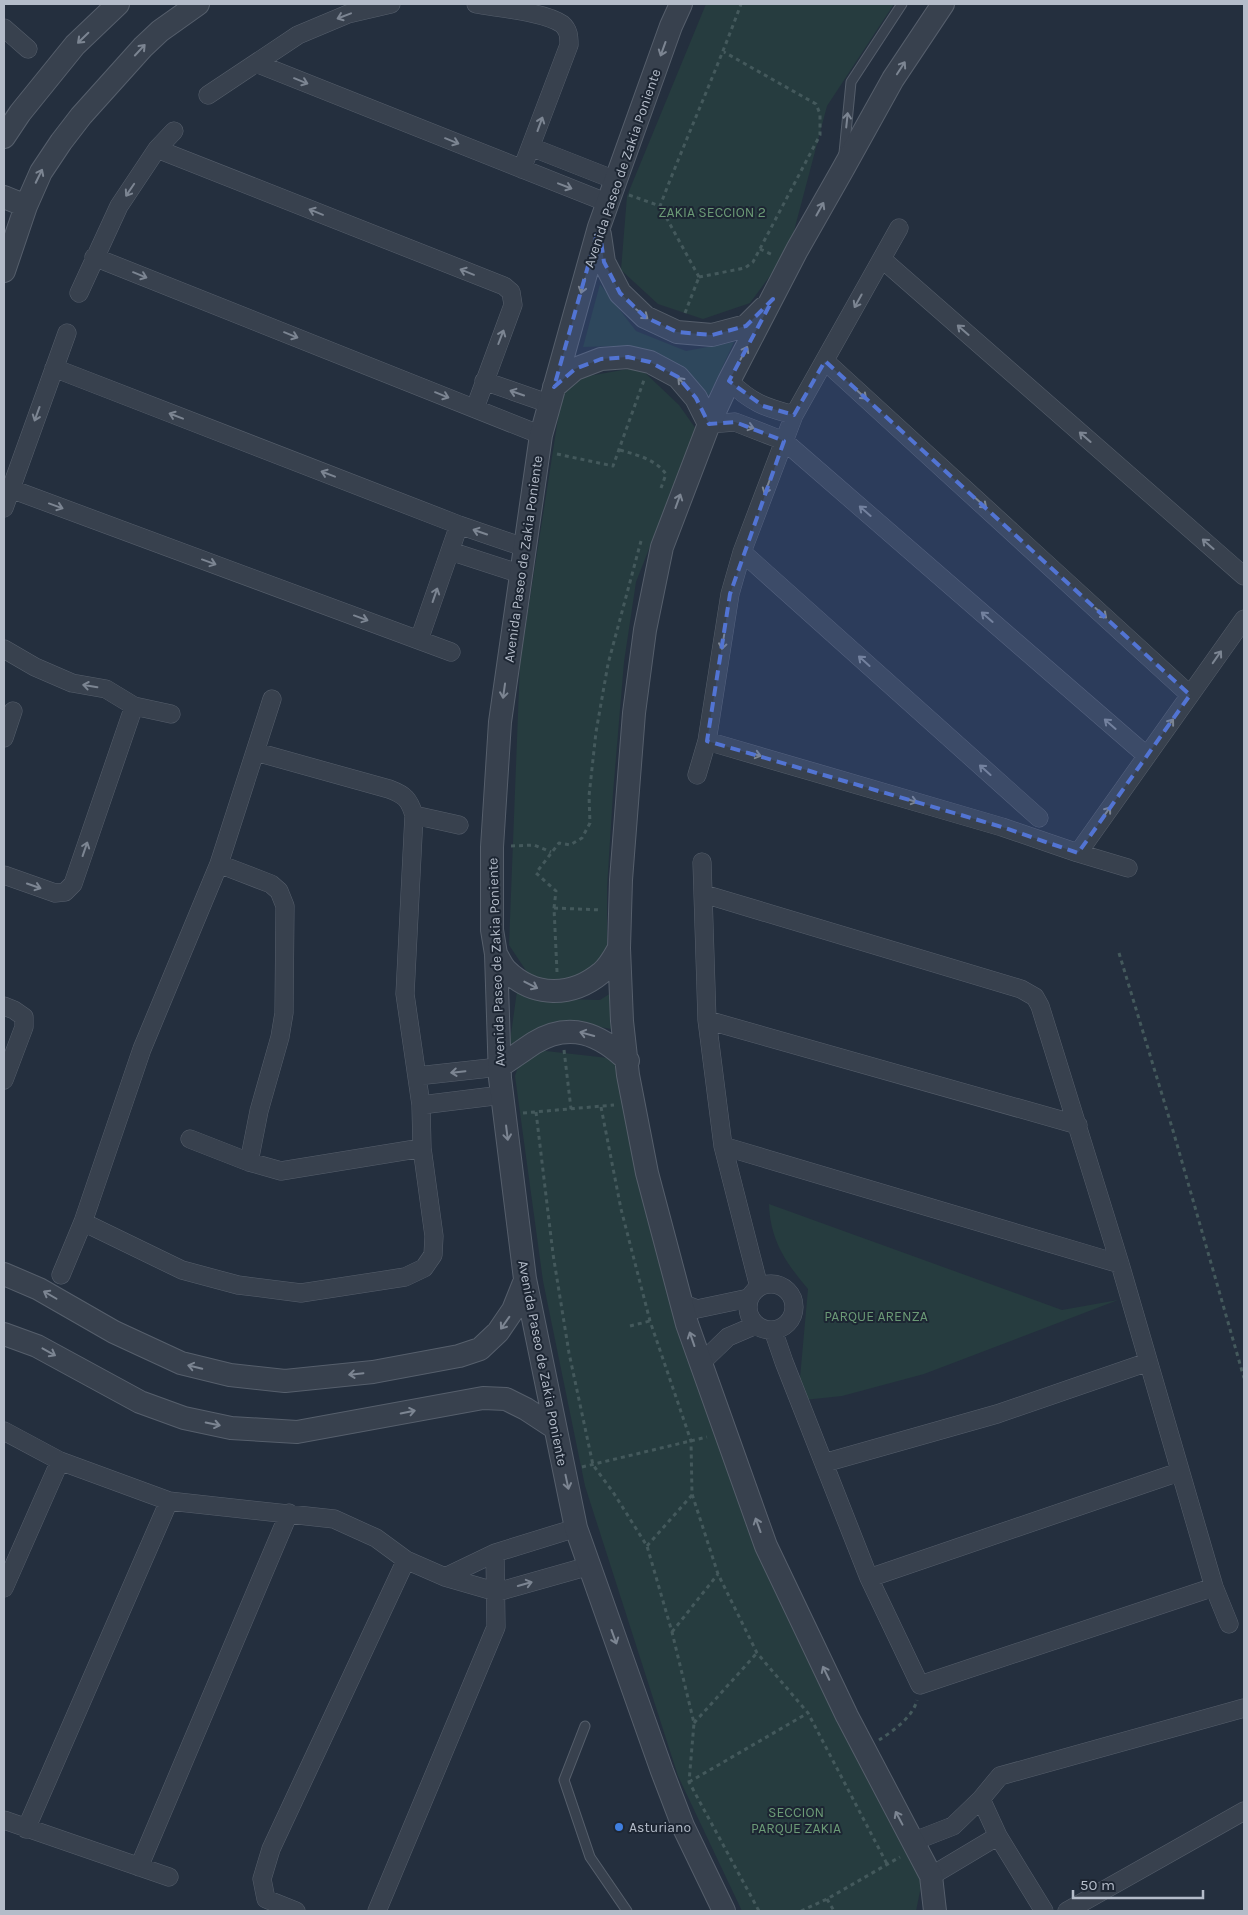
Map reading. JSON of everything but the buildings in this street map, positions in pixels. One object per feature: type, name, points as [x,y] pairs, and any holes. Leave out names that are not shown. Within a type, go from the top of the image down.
[{"type":"street","points":[[4,137],[20,113],[75,45],[118,4]]},
{"type":"street","points":[[4,271],[26,206],[41,172],[81,116],[143,47],[160,31],[198,4]]},
{"type":"street","points":[[208,95],[298,35],[348,14],[391,4]]},
{"type":"street","points":[[476,4],[544,16],[563,25],[569,34],[569,45],[522,169]]},
{"type":"street","name":"Avenida Paseo de Zakia Poniente","points":[[681,4],[670,15],[599,227],[541,435],[500,722],[492,847],[492,930],[496,954],[499,1067],[525,1279],[576,1528],[683,1826],[724,1911]]},
{"type":"street","points":[[935,1911],[931,1876],[864,1750],[766,1546],[700,1364],[681,1303],[647,1173],[633,1102],[622,1021],[619,948],[621,880],[634,713],[645,630],[662,547],[708,424],[797,250],[894,79],[943,4]]},
{"type":"street","points":[[4,28],[28,49]]},
{"type":"street","points":[[256,63],[608,203]]},
{"type":"street","points":[[79,293],[119,206],[157,149],[174,130]]},
{"type":"street","points":[[531,146],[615,180]]},
{"type":"street","points":[[157,149],[504,286],[511,292],[513,305],[475,408]]},
{"type":"street","points":[[4,198],[26,206]]},
{"type":"street","points":[[599,227],[604,262],[620,293],[645,318],[677,332],[712,335],[746,326],[773,299]]},
{"type":"street","points":[[697,775],[707,741],[730,594],[742,552],[794,414],[899,228]]},
{"type":"street","points":[[94,257],[541,435]]},
{"type":"street","points":[[882,259],[1244,576]]},
{"type":"street","points":[[4,508],[67,333]]},
{"type":"street","points":[[484,381],[552,396],[575,369],[601,359],[628,357],[650,362],[678,378],[696,398],[708,424]]},
{"type":"street","points":[[824,361],[1190,695]]},
{"type":"street","points":[[54,368],[459,525],[526,548]]},
{"type":"street","points":[[729,382],[745,396],[763,406],[794,414]]},
{"type":"street","points":[[708,424],[735,422],[784,441],[1147,756]]},
{"type":"street","points":[[11,489],[451,652]]},
{"type":"street","points":[[419,640],[459,525]]},
{"type":"street","points":[[450,550],[521,574]]},
{"type":"street","points":[[742,552],[1039,818]]},
{"type":"street","points":[[1078,853],[1244,619]]},
{"type":"street","points":[[4,649],[34,667],[72,683],[106,689],[134,706],[171,714]]},
{"type":"street","points":[[61,1275],[83,1222],[142,1049],[219,864],[272,699]]},
{"type":"street","points":[[4,875],[55,893],[65,892],[73,884],[134,706]]},
{"type":"street","points":[[4,738],[13,711]]},
{"type":"street","points":[[707,741],[1002,827],[1128,868]]},
{"type":"street","points":[[83,1222],[182,1270],[238,1285],[301,1292],[405,1277],[424,1268],[433,1255],[434,1236],[422,1148],[421,1105],[405,994],[414,815],[410,802],[401,794],[256,752]]},
{"type":"street","points":[[1002,827],[1021,802]]},
{"type":"street","points":[[414,815],[459,825]]},
{"type":"street","points":[[681,1303],[697,1309],[754,1292],[768,1284],[786,1289],[794,1305],[793,1314],[789,1322],[782,1328],[764,1329],[756,1325],[750,1317],[748,1307],[754,1292],[722,1146],[707,1020],[702,862]]},
{"type":"street","points":[[219,864],[271,884],[279,891],[285,906],[284,1013],[280,1037],[259,1111],[249,1162]]},
{"type":"street","points":[[704,894],[1021,989],[1035,997],[1040,1006],[1078,1125],[1214,1587],[1229,1624]]},
{"type":"street","points":[[496,954],[505,969],[513,976],[540,990],[558,992],[581,986],[602,973],[619,948]]},
{"type":"street","points":[[4,1006],[14,1010],[24,1018],[24,1027],[4,1080]]},
{"type":"street","points":[[707,1020],[1078,1125]]},
{"type":"street","points":[[417,1076],[499,1067],[534,1043],[562,1033],[576,1031],[596,1037],[628,1061]]},
{"type":"street","points":[[421,1105],[503,1105]]},
{"type":"street","points":[[190,1139],[249,1162],[280,1171],[422,1148]]},
{"type":"street","points":[[722,1146],[1120,1264]]},
{"type":"street","points":[[4,1274],[39,1289],[114,1332],[180,1363],[230,1375],[285,1381],[373,1372],[459,1356],[480,1348],[498,1332],[514,1310],[525,1279]]},
{"type":"street","points":[[700,1364],[728,1337],[756,1325]]},
{"type":"street","points":[[773,1330],[869,1578],[920,1685],[1214,1587]]},
{"type":"street","points":[[4,1334],[37,1346],[140,1402],[184,1418],[231,1428],[297,1432],[483,1398],[506,1399],[526,1409],[555,1428]]},
{"type":"street","points":[[824,1463],[997,1414],[1148,1362]]},
{"type":"street","points":[[4,1431],[60,1461],[169,1501],[334,1519],[376,1538],[406,1560],[444,1577],[496,1592],[589,1566]]},
{"type":"street","points":[[4,1588],[60,1461]]},
{"type":"street","points":[[869,1578],[1179,1472]]},
{"type":"street","points":[[26,1829],[169,1501]]},
{"type":"street","points":[[139,1867],[289,1513]]},
{"type":"street","points":[[444,1577],[495,1553],[576,1528]]},
{"type":"street","points":[[377,1911],[496,1627],[495,1553]]},
{"type":"street","points":[[296,1911],[266,1899],[262,1879],[271,1849],[406,1560]]},
{"type":"street","points":[[914,1845],[953,1826],[981,1799],[1000,1776],[1244,1708]]},
{"type":"street","points":[[981,1799],[998,1836],[1044,1911]]},
{"type":"street","points":[[1066,1911],[1244,1811]]},
{"type":"street","points":[[4,1820],[170,1877]]},
{"type":"street","points":[[931,1876],[998,1836]]},
{"type":"lane","points":[[843,168],[851,82],[902,4]]},
{"type":"lane","points":[[585,1726],[564,1780],[590,1857],[626,1911]]},
{"type":"path","points":[[660,206],[724,52],[741,4]]},
{"type":"path","points":[[699,276],[745,268],[753,262],[820,135],[820,114],[816,104],[724,52]]},
{"type":"path","points":[[635,197],[660,206],[699,276]]},
{"type":"path","points":[[677,332],[699,276]]},
{"type":"path","points":[[568,456],[613,466],[650,362]]},
{"type":"path","points":[[620,450],[643,457],[660,466],[666,474],[659,494]]},
{"type":"path","points":[[558,992],[554,908],[556,891],[536,873],[559,843],[570,845],[582,838],[590,824],[589,796],[596,732],[608,664],[643,536]]},
{"type":"path","points":[[492,847],[534,845],[551,852]]},
{"type":"path","points":[[554,908],[620,911]]},
{"type":"path","points":[[1119,952],[1174,1134],[1244,1378]]},
{"type":"path","points":[[562,1033],[571,1109]]},
{"type":"path","points":[[503,1105],[536,1112],[633,1102]]},
{"type":"path","points":[[601,1106],[621,1209],[650,1321],[691,1441],[692,1494],[718,1574],[757,1653],[808,1713],[887,1864]]},
{"type":"path","points":[[536,1112],[553,1254],[569,1353],[593,1465],[613,1492],[647,1546],[672,1632],[694,1723],[689,1782],[759,1911]]},
{"type":"path","points":[[630,1326],[650,1321]]},
{"type":"path","points":[[564,1469],[593,1465],[725,1433]]},
{"type":"path","points":[[647,1546],[692,1494]]},
{"type":"path","points":[[672,1632],[718,1574]]},
{"type":"path","points":[[694,1723],[757,1653]]},
{"type":"path","points":[[864,1750],[902,1723],[916,1704],[920,1685]]},
{"type":"path","points":[[689,1782],[808,1713]]},
{"type":"path","points":[[801,1911],[827,1899],[887,1864],[914,1845]]},
{"type":"path","points":[[827,1899],[834,1911]]},
{"type":"highlighted area","points":[[599,227],[604,262],[620,293],[645,317],[677,332],[712,335],[746,326],[773,299],[729,381],[763,406],[794,415],[825,361],[1190,695],[1078,853],[1002,827],[707,741],[730,594],[784,441],[735,422],[709,424],[696,398],[678,377],[650,362],[628,357],[601,359],[575,369],[554,387]]},
{"type":"green space","name":"ZAKIA SECCION 2","points":[[706,4],[894,4],[827,106],[789,250],[750,303],[703,319],[658,304],[621,270],[627,196]]},
{"type":"green space","points":[[600,284],[636,331],[686,351],[734,342],[709,396],[683,368],[644,350],[616,346],[583,347]]},
{"type":"green space","points":[[639,367],[679,405],[696,429],[636,582],[624,662],[613,793],[607,888],[607,957],[577,981],[531,978],[509,945],[520,662],[562,393],[583,377]]},
{"type":"green space","points":[[517,991],[526,998],[600,1000],[614,991],[622,1031],[595,1026],[507,1063]]},
{"type":"green space","name":"SECCION PARQUE ZAKIA","points":[[537,1050],[617,1059],[758,1555],[923,1876],[916,1911],[742,1911],[678,1776],[585,1486],[543,1281],[515,1076],[521,1058]]},
{"type":"green space","name":"PARQUE ARENZA","points":[[769,1204],[1062,1310],[1118,1300],[924,1374],[842,1396],[804,1400],[799,1389],[808,1289],[786,1260],[776,1240],[772,1229]]},
{"type":"place","name":"Asturiano","points":[[619,1827]]}]
